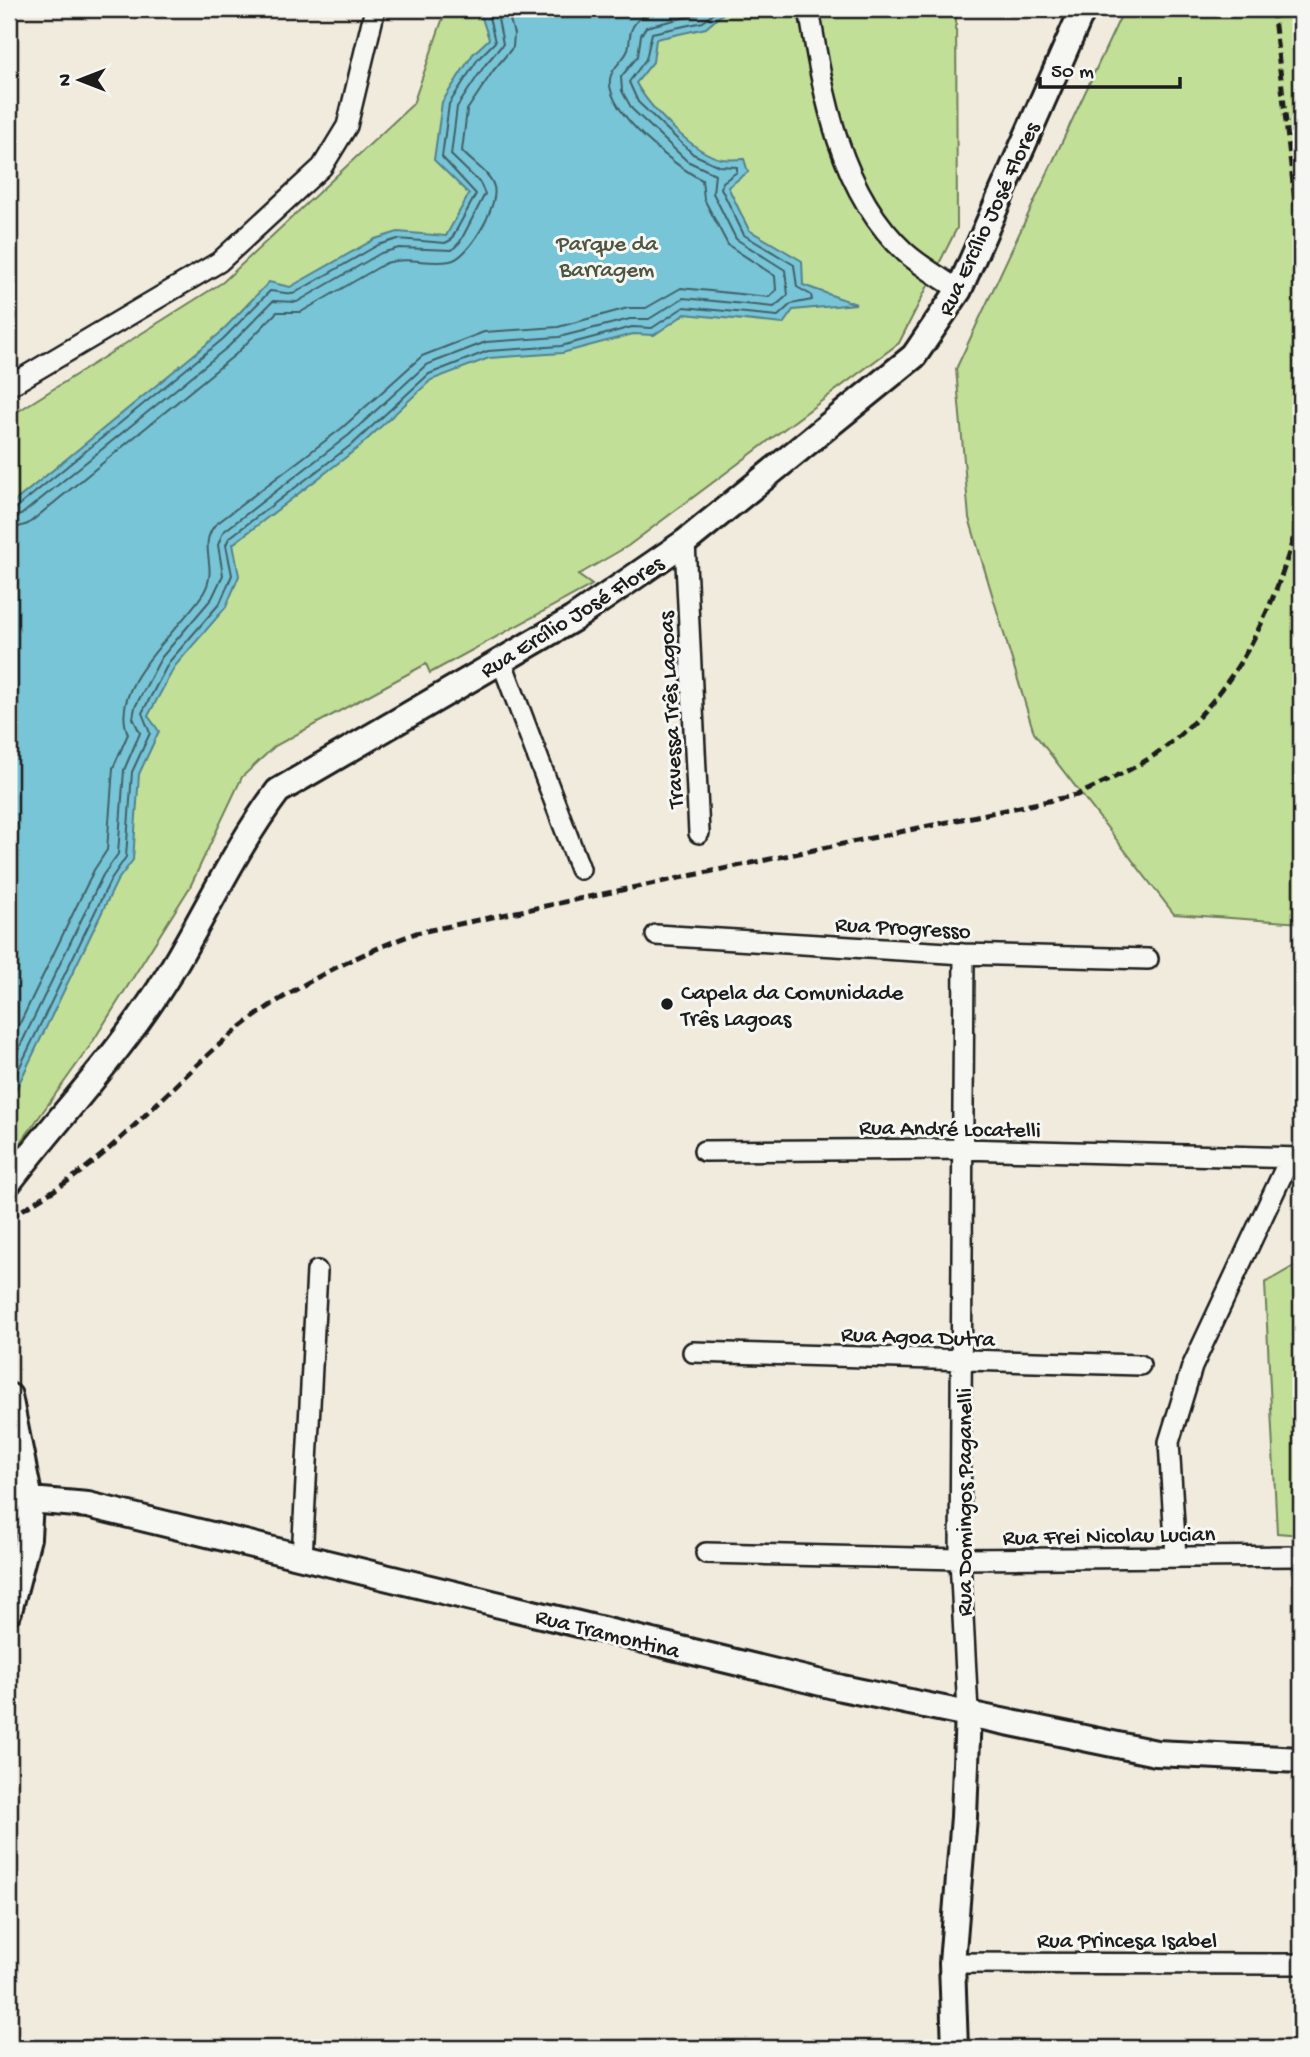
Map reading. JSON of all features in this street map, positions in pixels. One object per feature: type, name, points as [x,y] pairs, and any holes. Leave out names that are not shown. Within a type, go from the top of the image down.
[{"type":"street","points":[[9,386],[219,261],[322,167],[347,126],[375,9]]},
{"type":"street","points":[[809,9],[818,63],[838,146],[867,206],[905,252],[958,290]]},
{"type":"street","name":"Rua Ercílio José Flores","points":[[9,1182],[118,1050],[168,975],[247,832],[278,790],[573,619],[685,542],[914,356],[958,290],[1083,9]]},
{"type":"street","name":"Travessa Três Lagoas","points":[[685,542],[699,833]]},
{"type":"street","points":[[500,660],[579,869]]},
{"type":"street","name":"Rua Progresso","points":[[656,935],[964,954],[1148,959]]},
{"type":"street","name":"Rua Domingos Paganelli","points":[[955,2048],[952,1963],[964,1817],[968,1712],[960,1559],[964,954]]},
{"type":"street","name":"Rua André Locatelli","points":[[704,1151],[963,1149],[1296,1158]]},
{"type":"street","points":[[1176,1557],[1169,1442],[1192,1367],[1296,1158]]},
{"type":"street","points":[[302,1558],[317,1271]]},
{"type":"street","name":"Rua Agoa Dutra","points":[[693,1352],[962,1362],[1140,1365]]},
{"type":"street","points":[[9,1396],[30,1500],[28,1538],[9,1611]]},
{"type":"street","name":"Rua Tramontina","points":[[30,1500],[88,1505],[842,1688],[1156,1753],[1301,1760]]},
{"type":"street","name":"Rua Frei Nicolau Lucian","points":[[706,1553],[960,1559],[1301,1556]]},
{"type":"street","name":"Rua Princesa Isabel","points":[[952,1963],[1301,1964]]},
{"type":"green space","name":"Parque da Barragem","points":[[446,9],[956,9],[957,228],[899,343],[628,546],[578,575],[592,585],[430,673],[426,664],[275,746],[242,777],[190,887],[90,1046],[9,1159],[9,417],[223,282],[413,104]]},
{"type":"green space","points":[[1124,9],[1301,9],[1301,923],[1174,914],[1034,733],[969,518],[956,369]]},
{"type":"green space","points":[[1301,1262],[1301,1535],[1277,1533],[1265,1283]]},
{"type":"water","points":[[479,9],[728,9],[706,28],[656,39],[653,62],[636,83],[651,104],[686,139],[722,159],[744,159],[748,172],[728,187],[749,230],[802,261],[803,285],[856,304],[793,310],[783,324],[685,314],[654,335],[633,334],[562,353],[489,358],[431,380],[359,447],[233,544],[239,576],[226,607],[175,666],[148,716],[159,731],[139,774],[133,860],[117,881],[9,1104],[9,506],[219,334],[269,282],[290,287],[375,239],[398,232],[446,236],[469,194],[434,160],[442,102],[473,54],[489,39]]},
{"type":"railway","points":[[1273,9],[1301,253]]},
{"type":"railway","points":[[9,1216],[46,1195],[95,1161],[226,1039],[270,1006],[341,965],[390,943],[416,933],[1077,795],[1135,767],[1182,733],[1208,707],[1230,678],[1266,613],[1292,544],[1301,509]]},
{"type":"place","name":"Capela da Comunidade Três Lagoas","points":[[667,1004]]}]
